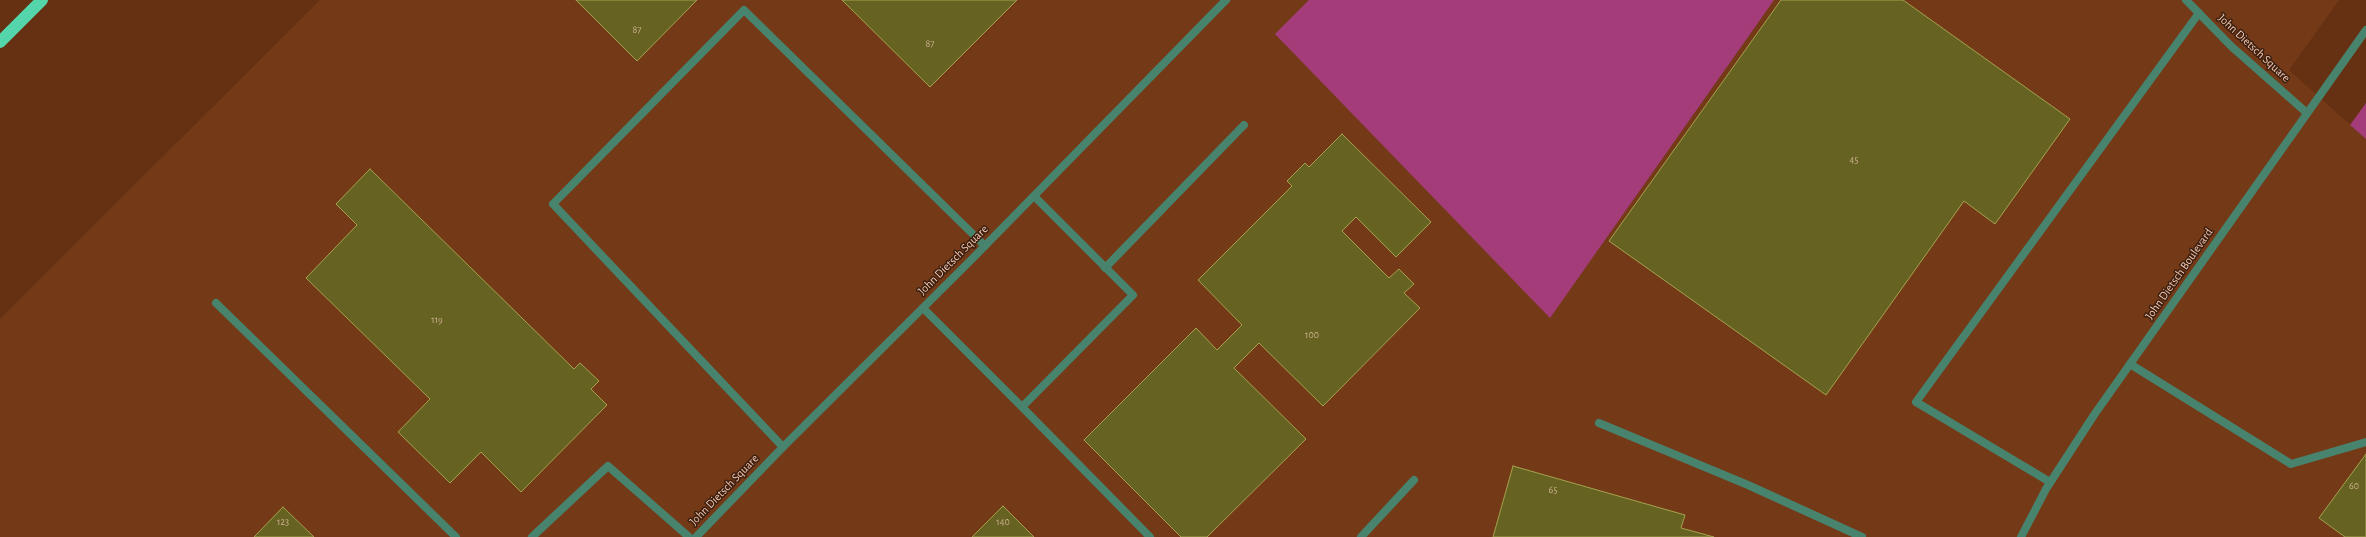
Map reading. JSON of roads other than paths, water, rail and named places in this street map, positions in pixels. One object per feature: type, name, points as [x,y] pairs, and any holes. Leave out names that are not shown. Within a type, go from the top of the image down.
[{"type":"highway","points":[[0,42],[42,0]]},
{"type":"street","name":"John Dietsch Square","points":[[696,537],[783,446],[985,246],[1226,0]]},
{"type":"street","name":"John Dietsch Square","points":[[2186,0],[2232,47],[2306,113]]},
{"type":"street","points":[[783,446],[553,204],[744,10],[985,246]]},
{"type":"street","points":[[2050,482],[1916,402],[2199,13]]},
{"type":"street","name":"John Dietsch Boulevard","points":[[2021,537],[2050,482],[2130,364],[2366,30]]},
{"type":"street","points":[[1105,268],[1244,125]]},
{"type":"street","points":[[1022,407],[1132,296],[1034,196]]},
{"type":"street","points":[[216,303],[456,537]]},
{"type":"street","points":[[923,308],[1150,537]]},
{"type":"street","points":[[2130,364],[2291,464],[2366,442]]},
{"type":"street","points":[[1599,423],[1748,485],[1862,537]]},
{"type":"street","points":[[532,537],[608,466],[689,537]]},
{"type":"street","points":[[1361,537],[1414,480]]}]
